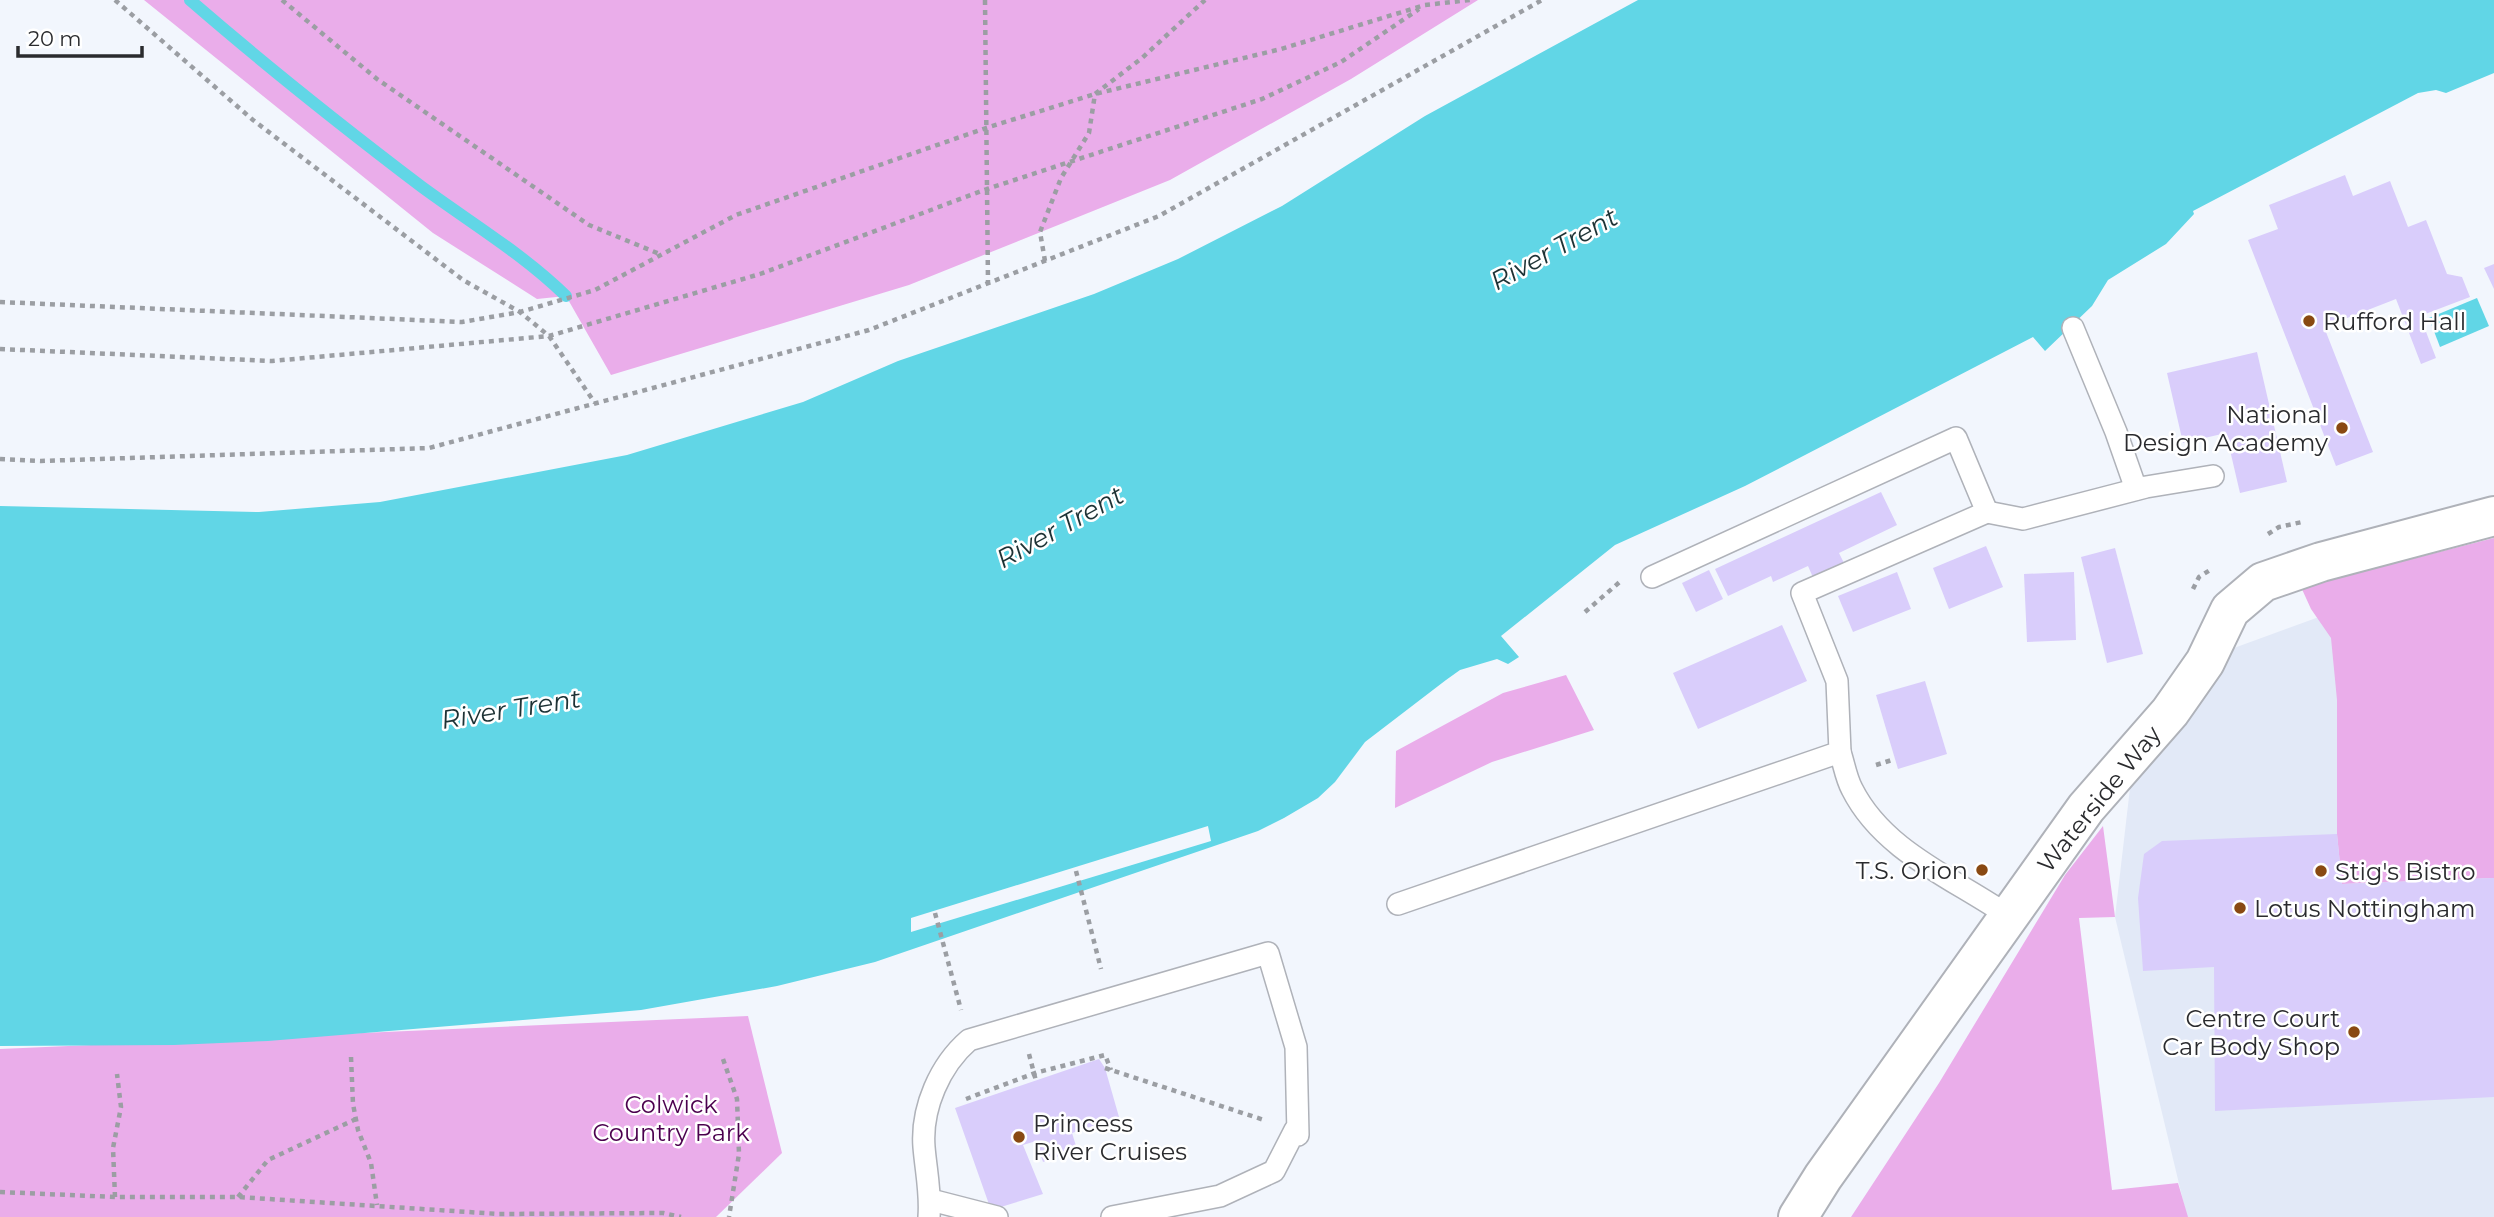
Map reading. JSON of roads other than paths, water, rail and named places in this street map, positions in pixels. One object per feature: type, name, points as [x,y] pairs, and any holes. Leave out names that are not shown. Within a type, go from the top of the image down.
[{"type":"street","name":"Waterside Way","points":[[1798,1217],[1823,1177],[2007,915],[2086,808],[2170,712],[2206,662],[2230,610],[2263,582],[2320,562],[2494,516]]},
{"type":"lane","points":[[2073,328],[2116,432],[2136,489]]},
{"type":"lane","points":[[1652,577],[1956,438],[1987,512]]},
{"type":"lane","points":[[2007,915],[1895,842],[1852,789],[1840,752],[1837,681],[1802,593],[1987,512],[2023,519],[2078,507],[2136,489],[2213,476]]},
{"type":"lane","points":[[1398,904],[1840,752]]},
{"type":"lane","points":[[996,1217],[930,1208],[924,1143],[933,1089],[955,1052],[969,1040],[1268,953],[1296,1046],[1298,1135],[1295,1130],[1274,1171],[1220,1196],[1112,1217]]},
{"type":"water","name":"River Trent","points":[[1638,0],[2494,0],[2494,73],[2446,93],[2436,90],[2418,93],[2193,211],[2194,214],[2166,244],[2108,280],[2092,306],[2045,351],[2033,337],[1745,486],[1615,545],[1501,636],[1519,657],[1508,664],[1497,659],[1460,670],[1365,742],[1335,782],[1318,798],[1258,831],[875,962],[777,986],[641,1010],[268,1041],[174,1045],[0,1046],[0,506],[259,512],[380,502],[627,455],[803,402],[898,361],[1094,294],[1178,259],[1282,206],[1425,116]]},
{"type":"water","points":[[2477,298],[2489,326],[2440,347],[2429,318]]},
{"type":"waterway","points":[[190,0],[334,119],[514,253],[566,296]]},
{"type":"place","name":"Rufford Hall","points":[[2309,321]]},
{"type":"place","name":"National Design Academy","points":[[2342,428]]},
{"type":"place","name":"T.S. Orion","points":[[1982,870]]},
{"type":"place","name":"Stig's Bistro","points":[[2321,871]]},
{"type":"place","name":"Lotus Nottingham","points":[[2240,908]]},
{"type":"place","name":"Centre Court Car Body Shop","points":[[2354,1032]]},
{"type":"place","name":"Princess River Cruises","points":[[1019,1137]]},
{"type":"park label","name":"Colwick Country Park","points":[[671,1118]]}]
